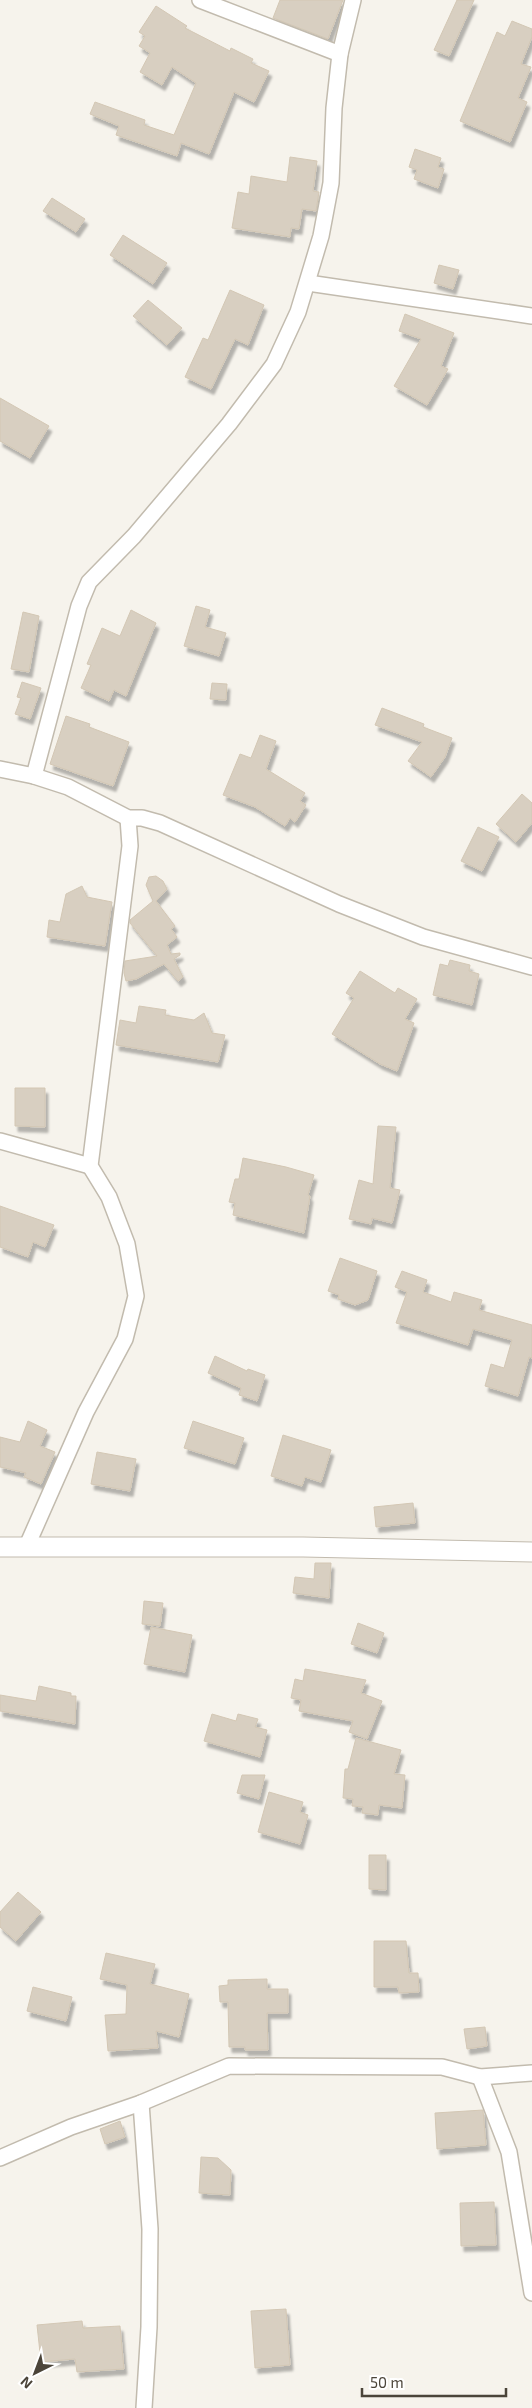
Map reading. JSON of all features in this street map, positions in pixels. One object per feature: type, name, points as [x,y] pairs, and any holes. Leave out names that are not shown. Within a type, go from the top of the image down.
[{"type":"street","points":[[200,0],[340,54]]},
{"type":"street","points":[[34,776],[79,606],[89,582],[140,529],[229,424],[274,364],[308,283],[321,236],[331,183],[334,108],[340,54],[353,0]]},
{"type":"street","points":[[308,283],[532,316]]},
{"type":"street","points":[[0,769],[34,776],[68,787],[128,818],[142,818],[160,823],[339,904],[423,937],[532,967]]},
{"type":"street","points":[[26,1548],[86,1412],[126,1339],[136,1296],[127,1244],[108,1198],[90,1166],[130,846],[128,818]]},
{"type":"street","points":[[0,1141],[90,1166]]},
{"type":"street","points":[[0,1547],[303,1547],[532,1552]]},
{"type":"street","points":[[0,2158],[71,2127],[141,2103],[229,2066],[442,2067],[480,2077],[532,2073]]},
{"type":"street","points":[[480,2077],[508,2152],[532,2293]]},
{"type":"street","points":[[141,2103],[150,2229],[149,2327],[144,2408]]},
{"type":"building","points":[[280,0],[343,0],[328,39],[273,18]]},
{"type":"building","points":[[457,0],[474,0],[449,56],[434,50]]},
{"type":"building","points":[[156,6],[187,26],[185,28],[230,51],[231,48],[253,59],[251,63],[269,71],[254,102],[234,92],[209,154],[181,143],[177,156],[116,135],[119,126],[90,114],[95,102],[145,120],[144,125],[174,135],[196,83],[172,67],[162,85],[140,72],[150,53],[139,46],[145,36],[139,32]]},
{"type":"building","points":[[512,21],[532,29],[532,37],[521,64],[531,67],[518,98],[527,102],[510,142],[460,121],[497,32],[505,36]]},
{"type":"building","points":[[415,149],[441,158],[438,167],[444,169],[438,188],[414,179],[417,170],[409,167]]},
{"type":"building","points":[[290,157],[317,161],[313,191],[319,192],[316,211],[302,209],[299,229],[291,228],[290,237],[232,228],[238,192],[249,194],[251,176],[287,182]]},
{"type":"building","points":[[52,198],[85,219],[76,232],[43,211]]},
{"type":"building","points":[[123,235],[167,263],[153,284],[110,255]]},
{"type":"building","points":[[439,265],[459,270],[453,289],[434,283]]},
{"type":"building","points":[[230,290],[264,305],[248,345],[235,339],[211,389],[185,377],[203,338],[208,340]]},
{"type":"building","points":[[148,300],[182,328],[167,345],[133,316]]},
{"type":"building","points":[[405,314],[454,333],[441,366],[448,369],[427,405],[394,386],[421,339],[399,331]]},
{"type":"building","points":[[0,398],[49,426],[30,458],[0,441]]},
{"type":"building","points":[[196,606],[210,610],[205,627],[226,633],[219,656],[184,646]]},
{"type":"building","points":[[131,610],[156,623],[126,696],[114,690],[109,701],[81,688],[91,665],[87,664],[102,628],[120,636]]},
{"type":"building","points":[[23,612],[39,616],[29,672],[11,669]]},
{"type":"building","points":[[22,682],[41,688],[30,719],[15,714],[21,698],[17,697]]},
{"type":"building","points":[[212,683],[227,684],[226,700],[210,699]]},
{"type":"building","points":[[382,708],[424,724],[423,727],[452,738],[445,757],[431,777],[408,761],[422,742],[375,725]]},
{"type":"building","points":[[66,716],[90,724],[89,727],[129,742],[113,786],[50,764]]},
{"type":"building","points":[[260,735],[276,741],[266,769],[305,793],[300,801],[306,805],[295,822],[290,818],[285,826],[255,807],[223,795],[240,754],[251,758]]},
{"type":"building","points":[[522,794],[532,803],[532,823],[516,842],[496,824]]},
{"type":"building","points":[[478,827],[499,837],[482,871],[461,861]]},
{"type":"building","points":[[156,876],[163,881],[167,889],[156,901],[175,926],[171,929],[177,937],[167,945],[171,954],[180,953],[174,959],[183,977],[178,981],[164,964],[136,979],[126,981],[124,973],[125,961],[157,956],[130,923],[130,920],[153,901],[146,885],[149,877]]},
{"type":"building","points":[[82,886],[87,897],[112,902],[105,946],[47,937],[49,920],[60,922],[66,894]]},
{"type":"building","points":[[450,960],[470,965],[469,971],[479,974],[472,1005],[433,995],[440,964],[448,966]]},
{"type":"building","points":[[360,971],[395,993],[398,988],[417,999],[405,1019],[414,1023],[397,1071],[380,1064],[332,1034],[354,998],[346,993]]},
{"type":"building","points":[[139,1006],[166,1010],[165,1015],[194,1020],[204,1013],[212,1033],[225,1035],[218,1062],[116,1045],[120,1020],[136,1023]]},
{"type":"building","points":[[15,1088],[45,1088],[45,1127],[15,1126]]},
{"type":"building","points":[[378,1126],[396,1127],[390,1188],[400,1190],[392,1223],[372,1218],[371,1224],[349,1219],[359,1180],[373,1184]]},
{"type":"building","points":[[243,1158],[314,1175],[308,1195],[310,1196],[304,1233],[233,1215],[235,1203],[229,1202],[235,1179],[239,1179]]},
{"type":"building","points":[[0,1206],[54,1225],[45,1247],[33,1242],[28,1257],[0,1247]]},
{"type":"building","points":[[340,1258],[377,1271],[368,1300],[355,1305],[338,1299],[339,1295],[328,1291]]},
{"type":"building","points":[[402,1271],[427,1280],[423,1292],[451,1302],[454,1292],[482,1300],[479,1310],[532,1325],[532,1358],[529,1357],[518,1396],[485,1386],[491,1364],[504,1368],[512,1340],[473,1329],[468,1345],[396,1323],[407,1292],[395,1287]]},
{"type":"building","points":[[215,1356],[247,1371],[248,1369],[265,1375],[257,1401],[239,1395],[241,1388],[208,1373]]},
{"type":"building","points":[[28,1421],[47,1430],[40,1446],[55,1452],[41,1484],[24,1477],[26,1473],[0,1467],[0,1437],[20,1442]]},
{"type":"building","points":[[193,1421],[244,1438],[235,1464],[184,1448]]},
{"type":"building","points":[[283,1435],[331,1450],[321,1482],[305,1477],[302,1486],[271,1476]]},
{"type":"building","points":[[97,1452],[136,1459],[130,1491],[91,1484]]},
{"type":"building","points":[[413,1503],[415,1523],[376,1527],[374,1507]]},
{"type":"building","points":[[315,1563],[331,1563],[329,1598],[293,1593],[295,1577],[314,1579]]},
{"type":"building","points":[[144,1601],[163,1603],[160,1626],[142,1624]]},
{"type":"building","points":[[358,1623],[384,1633],[377,1653],[351,1644]]},
{"type":"building","points":[[151,1627],[192,1635],[185,1672],[144,1664]]},
{"type":"building","points":[[305,1669],[366,1680],[361,1693],[382,1701],[367,1739],[349,1732],[353,1721],[299,1711],[301,1700],[291,1698],[295,1679],[303,1681]]},
{"type":"building","points":[[39,1686],[71,1693],[71,1696],[76,1696],[75,1724],[0,1711],[0,1695],[36,1701]]},
{"type":"building","points":[[212,1714],[236,1721],[238,1714],[258,1719],[255,1727],[267,1730],[260,1757],[204,1741]]},
{"type":"building","points":[[356,1738],[401,1750],[394,1774],[405,1775],[402,1808],[379,1805],[378,1815],[362,1813],[363,1807],[352,1806],[353,1799],[343,1798],[345,1769],[348,1769]]},
{"type":"building","points":[[242,1775],[265,1775],[259,1799],[237,1793]]},
{"type":"building","points":[[269,1792],[303,1802],[300,1812],[308,1815],[300,1844],[258,1832]]},
{"type":"building","points":[[369,1855],[386,1855],[386,1890],[369,1889]]},
{"type":"building","points":[[18,1892],[41,1912],[16,1941],[0,1927],[0,1912]]},
{"type":"building","points":[[374,1941],[406,1941],[409,1973],[418,1973],[419,1992],[399,1993],[398,1987],[374,1987]]},
{"type":"building","points":[[106,1953],[155,1964],[150,1984],[189,1994],[179,2037],[156,2031],[158,2048],[108,2051],[105,2015],[126,2014],[127,1985],[100,1979]]},
{"type":"building","points":[[267,1979],[267,1989],[288,1989],[288,2013],[267,2013],[268,2050],[245,2050],[245,2047],[229,2047],[228,2002],[220,2002],[219,1986],[228,1985],[228,1980]]},
{"type":"building","points":[[33,1987],[72,1997],[66,2021],[27,2011]]},
{"type":"building","points":[[485,2027],[487,2046],[467,2049],[464,2029]]},
{"type":"building","points":[[483,2110],[486,2145],[437,2149],[435,2113]]},
{"type":"building","points":[[120,2121],[125,2137],[105,2144],[100,2129]]},
{"type":"building","points":[[201,2157],[218,2158],[231,2170],[230,2195],[199,2193]]},
{"type":"building","points":[[494,2202],[496,2245],[461,2246],[460,2203]]},
{"type":"building","points":[[286,2309],[290,2365],[255,2368],[251,2311]]},
{"type":"building","points":[[82,2321],[83,2328],[120,2326],[124,2369],[77,2372],[75,2359],[41,2362],[37,2325]]}]
